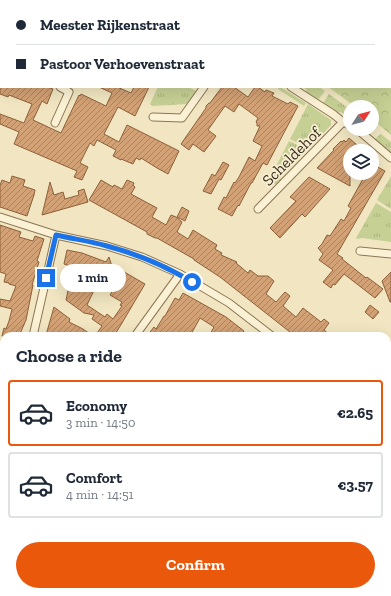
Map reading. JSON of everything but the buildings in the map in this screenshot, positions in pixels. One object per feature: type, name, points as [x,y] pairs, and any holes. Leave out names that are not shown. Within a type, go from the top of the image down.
[{"type":"street","points":[[55,123],[69,92],[62,88]]},
{"type":"street","points":[[153,117],[182,118],[203,88]]},
{"type":"street","points":[[293,88],[343,121]]},
{"type":"street","name":"Scheldehof","points":[[258,209],[343,128]]},
{"type":"street","points":[[365,136],[391,158]]},
{"type":"street","points":[[0,217],[56,235],[107,246],[142,257],[180,274],[229,303],[267,332]]},
{"type":"street","points":[[34,332],[56,235]]},
{"type":"street","points":[[360,251],[391,254]]},
{"type":"street","points":[[138,332],[180,274]]},
{"type":"green space","points":[[158,88],[190,88],[198,92],[189,103],[186,104],[153,106],[150,104]]},
{"type":"green space","points":[[282,88],[306,103],[304,106],[278,89]]},
{"type":"green space","points":[[304,88],[320,88],[325,91],[318,100],[307,93]]},
{"type":"green space","points":[[329,88],[391,88],[391,135],[379,125],[379,100],[346,100]]},
{"type":"green space","points":[[329,94],[343,104],[343,114],[341,112],[337,113],[323,103]]},
{"type":"green space","points":[[308,104],[331,120],[331,125],[309,149],[290,139]]},
{"type":"green space","points":[[381,134],[391,142],[391,152],[375,139]]},
{"type":"green space","points":[[289,141],[307,150],[280,178],[282,181],[279,184],[271,184],[269,180]]},
{"type":"green space","points":[[391,176],[391,209],[377,200]]},
{"type":"green space","points":[[376,203],[391,212],[391,242],[356,238]]},
{"type":"route","points":[[46,278],[56,235],[107,246],[142,257],[180,274],[192,282]]}]
